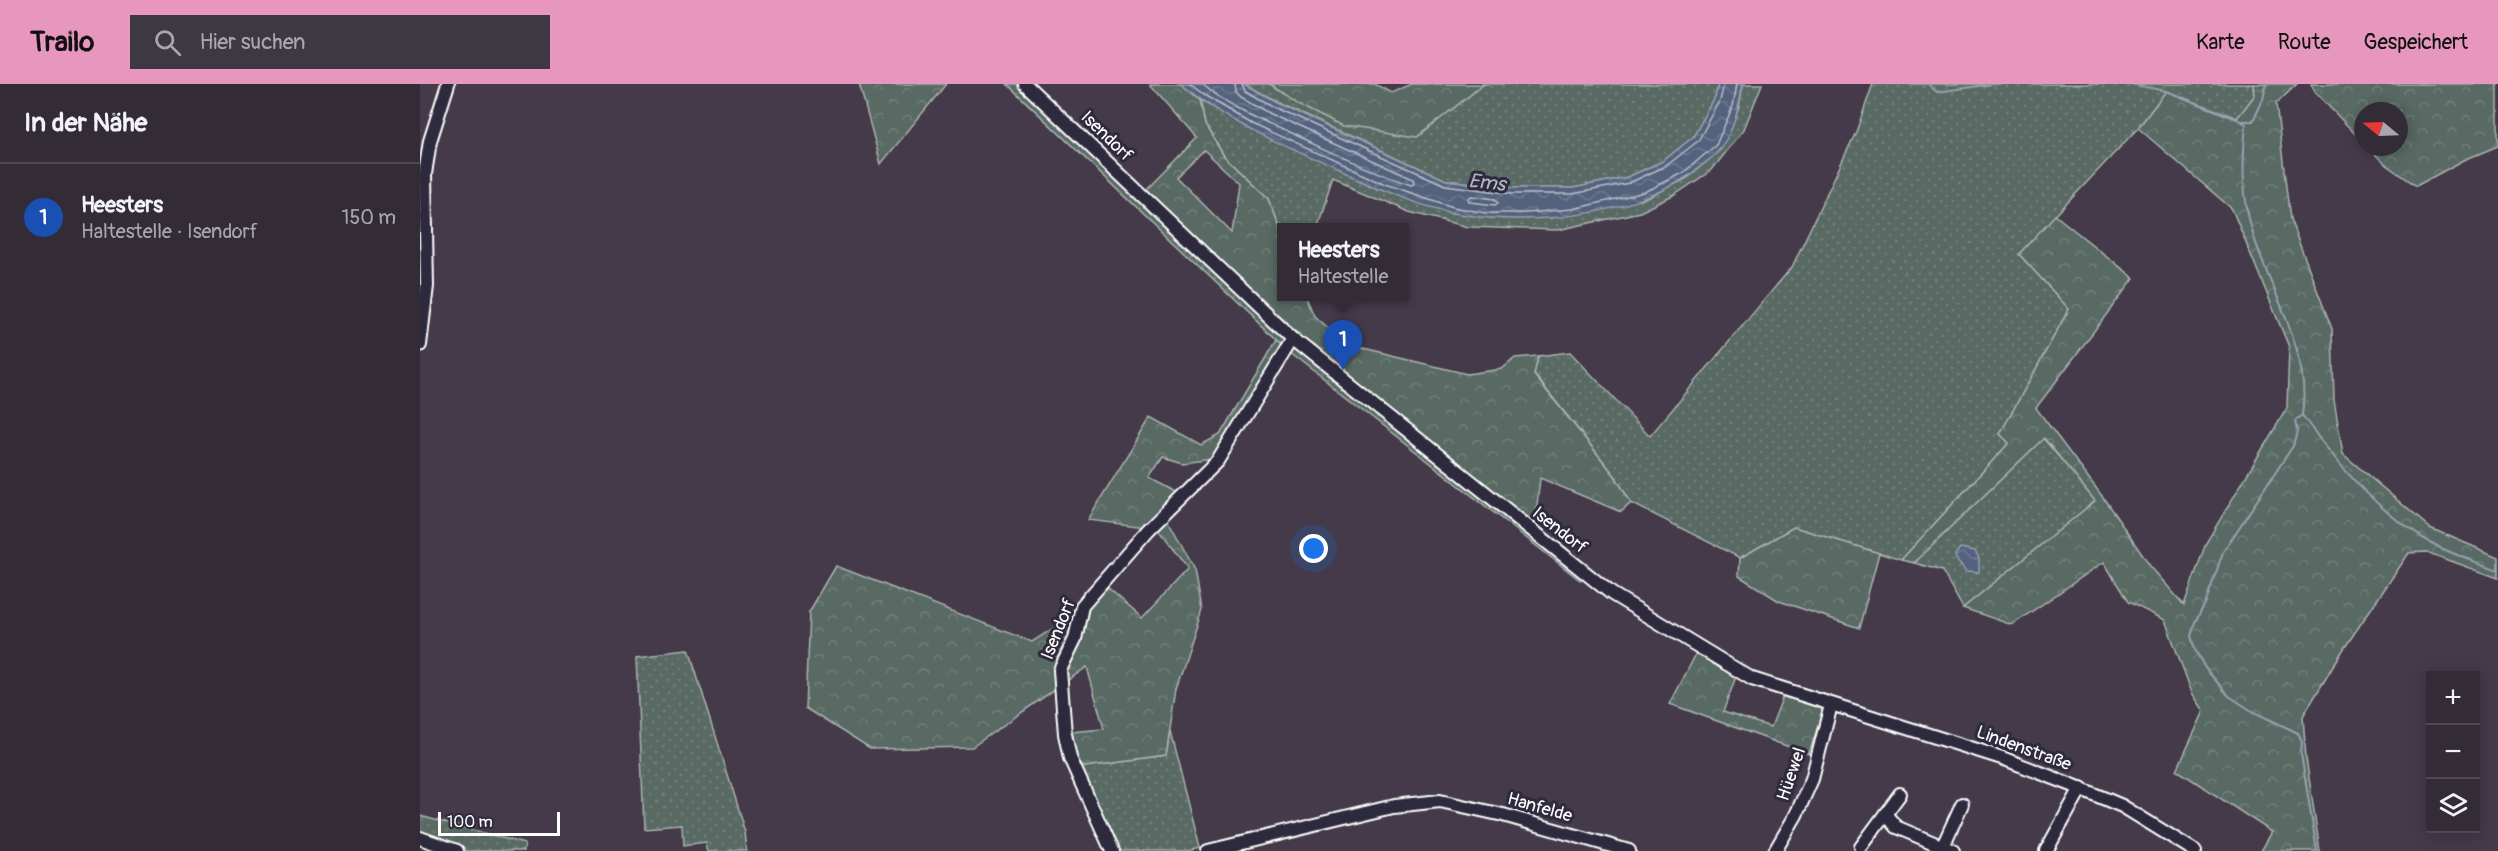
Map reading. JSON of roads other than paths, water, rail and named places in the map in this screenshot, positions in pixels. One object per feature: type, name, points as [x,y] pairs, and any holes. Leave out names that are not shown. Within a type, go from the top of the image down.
[{"type":"street","points":[[420,345],[427,286],[425,174],[430,141],[448,84]]},
{"type":"street","name":"Isendorf","points":[[1025,84],[1293,339],[1612,594],[1752,679],[1830,705]]},
{"type":"street","name":"Isendorf","points":[[1112,851],[1070,758],[1065,734],[1060,670],[1075,639],[1082,606],[1148,530],[1218,461],[1293,339]]},
{"type":"street","name":"Lindenstraße","points":[[1830,705],[2002,758],[2081,788],[2122,806],[2195,851]]},
{"type":"street","name":"Hüewel","points":[[1775,851],[1796,815],[1812,779],[1830,705]]},
{"type":"street","points":[[2046,851],[2081,788]]},
{"type":"street","points":[[1861,847],[1900,794]]},
{"type":"street","name":"Hanfelde","points":[[1208,851],[1394,806],[1440,801],[1503,815],[1629,851]]},
{"type":"street","points":[[1885,814],[1896,827],[1948,849],[1962,804]]},
{"type":"street","points":[[420,838],[457,851]]},
{"type":"water","points":[[1181,84],[1244,84],[1277,103],[1446,180],[1513,188],[1573,188],[1628,177],[1663,161],[1693,137],[1715,98],[1718,84],[1743,84],[1738,109],[1726,141],[1712,158],[1676,183],[1648,197],[1616,207],[1583,214],[1516,219],[1454,213],[1393,194],[1255,132],[1198,98]]},
{"type":"water","points":[[1960,548],[1975,551],[1979,558],[1979,572],[1966,571],[1956,559],[1955,555]]},
{"type":"waterway","points":[[1928,84],[1937,92],[1993,84]]},
{"type":"waterway","points":[[2131,84],[2166,91],[2246,124],[2244,166],[2249,220],[2296,346],[2304,392],[2302,415],[2346,471],[2397,520],[2437,546],[2498,570]]},
{"type":"waterway","points":[[2242,121],[2253,121],[2263,100],[2266,84]]},
{"type":"waterway","points":[[2302,415],[2295,421],[2297,432],[2293,446],[2223,552],[2206,602],[2195,622],[2191,636],[2195,650],[2205,668],[2229,696],[2252,711],[2298,733],[2302,741],[2301,754],[2317,851]]},
{"type":"place","name":"Heesters","points":[[1343,370]]},
{"type":"water label","name":"Ems","points":[[1487,182]]}]
